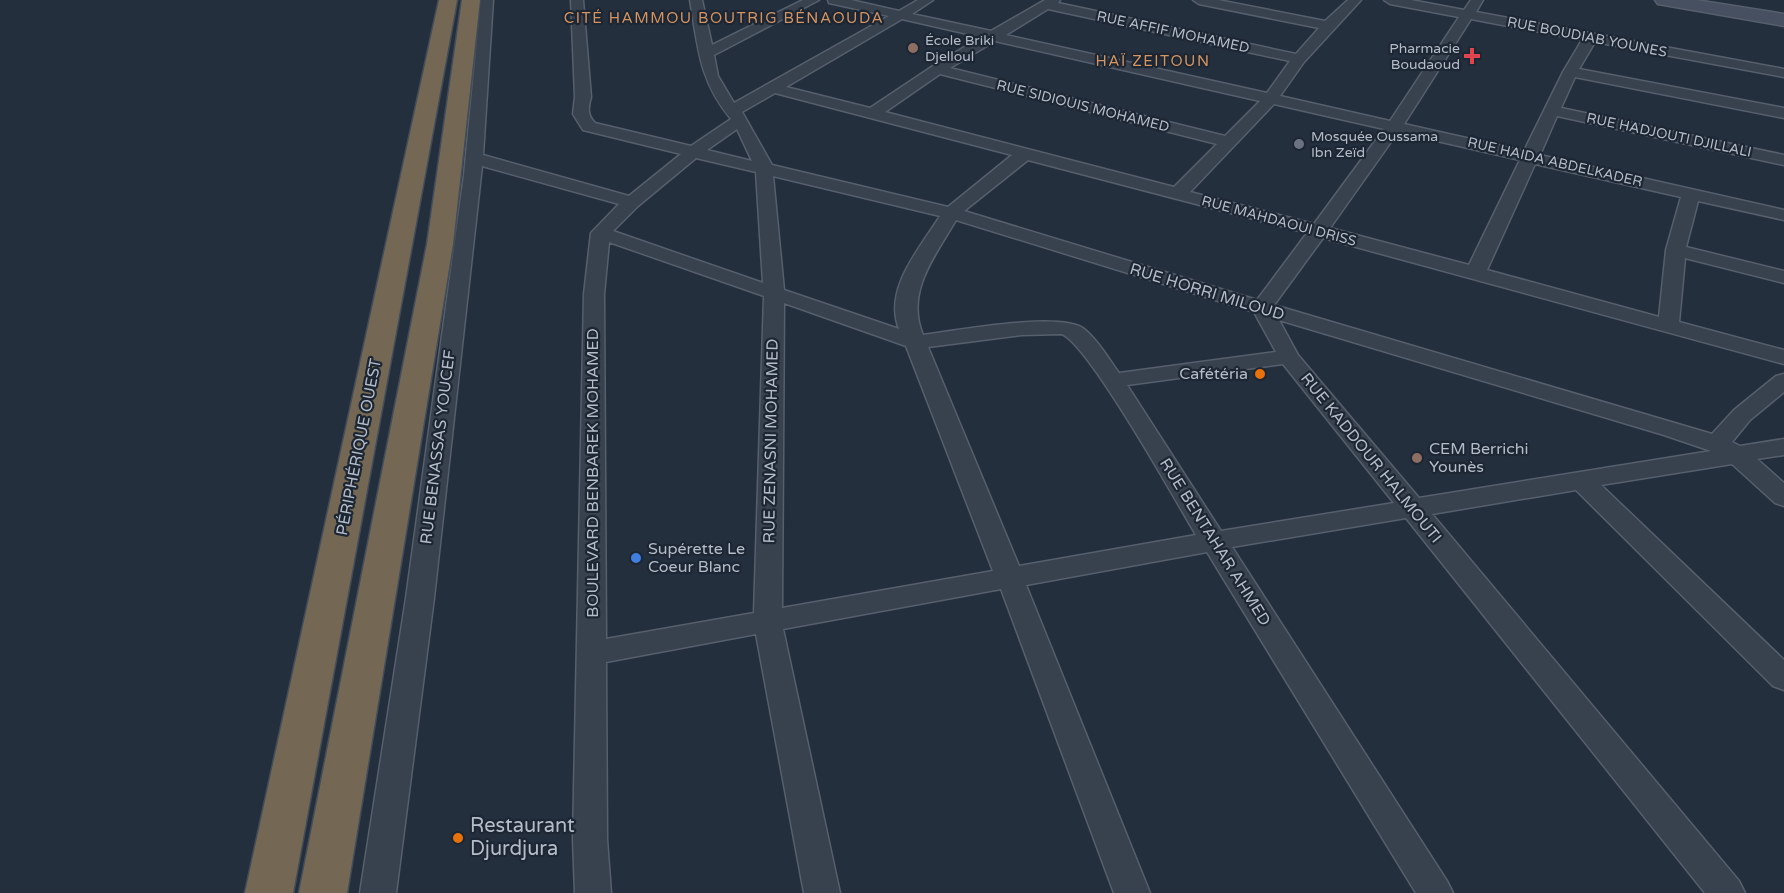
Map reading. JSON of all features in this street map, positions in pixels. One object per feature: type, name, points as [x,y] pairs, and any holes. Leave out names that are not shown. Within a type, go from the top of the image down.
[{"type":"highway","name":"PÉRIPHÉRIQUE OUEST","points":[[269,893],[448,0]]},
{"type":"highway","points":[[323,893],[440,244],[471,0]]},
{"type":"main road","points":[[1664,0],[1784,20]]},
{"type":"main road","points":[[1696,0],[1784,15]]},
{"type":"street","name":"RUE BENASSAS YOUCEF","points":[[378,893],[420,598],[474,158],[487,0]]},
{"type":"street","name":"RUE HORRI MILOUD","points":[[577,0],[583,97],[579,111],[581,119],[590,127],[951,213],[1727,450]]},
{"type":"street","points":[[706,54],[813,0]]},
{"type":"street","name":"RUE HAIDA ABDELKADER","points":[[834,0],[1784,215]]},
{"type":"street","points":[[915,342],[600,233],[632,202],[736,115],[774,88],[927,0]]},
{"type":"street","points":[[1198,0],[1328,26]]},
{"type":"street","points":[[1178,194],[1271,99],[1299,59],[1355,0]]},
{"type":"street","name":"RUE BOUDIAB YOUNES","points":[[1390,0],[1472,7],[1590,38],[1784,73]]},
{"type":"street","points":[[874,113],[938,69],[1050,3]]},
{"type":"street","name":"RUE AFFIF MOHAMED","points":[[1050,3],[1299,59]]},
{"type":"street","name":"RUE ZENASNI MOHAMED","points":[[700,5],[711,76],[723,100],[736,115],[764,167],[774,292],[768,623],[822,893]]},
{"type":"street","points":[[1262,308],[1394,126],[1472,7]]},
{"type":"street","points":[[1475,274],[1554,111],[1570,72],[1590,38]]},
{"type":"street","name":"RUE SIDIOUIS MOHAMED","points":[[938,69],[1228,142]]},
{"type":"street","points":[[1570,72],[1784,113]]},
{"type":"street","name":"RUE MAHDAOUI DRISS","points":[[774,88],[1320,231],[1784,357]]},
{"type":"street","name":"RUE HADJOUTI DJILLALI","points":[[1554,111],[1784,160]]},
{"type":"street","points":[[1024,154],[951,213],[911,279],[906,300],[908,326],[1010,578],[1132,893]]},
{"type":"street","points":[[474,158],[632,202]]},
{"type":"street","points":[[1668,327],[1677,250],[1691,193]]},
{"type":"street","name":"BOULEVARD BENBAREK MOHAMED","points":[[593,893],[590,839],[594,294],[600,233]]},
{"type":"street","points":[[1677,250],[1784,277]]},
{"type":"street","name":"RUE KADDOUR HALMOUTI","points":[[1262,308],[1289,357],[1727,893]]},
{"type":"street","name":"RUE BENTAHAR AHMED","points":[[915,342],[1022,329],[1065,328],[1075,332],[1086,343],[1113,380],[1435,893]]},
{"type":"street","points":[[1113,380],[1289,357]]},
{"type":"street","points":[[1727,450],[1742,415],[1784,381]]},
{"type":"street","points":[[591,653],[1214,541],[1581,480],[1727,450],[1784,447]]},
{"type":"street","points":[[1727,450],[1784,497]]},
{"type":"street","points":[[1581,480],[1784,678]]},
{"type":"place","name":"École Briki Djelloul","points":[[913,48]]},
{"type":"place","name":"Pharmacie Boudaoud","points":[[1472,56]]},
{"type":"place","name":"Mosquée Oussama Ibn Zeïd","points":[[1299,144]]},
{"type":"place","name":"Cafétéria","points":[[1260,374]]},
{"type":"place","name":"CEM Berrichi Younès","points":[[1417,458]]},
{"type":"place","name":"Supérette Le Coeur Blanc","points":[[636,558]]},
{"type":"place","name":"Restaurant Djurdjura","points":[[458,838]]},
{"type":"district","name":"CITÉ HAMMOU BOUTRIG BÉNAOUDA","points":[[724,18]]},
{"type":"district","name":"HAÏ ZEITOUN","points":[[1153,61]]}]
